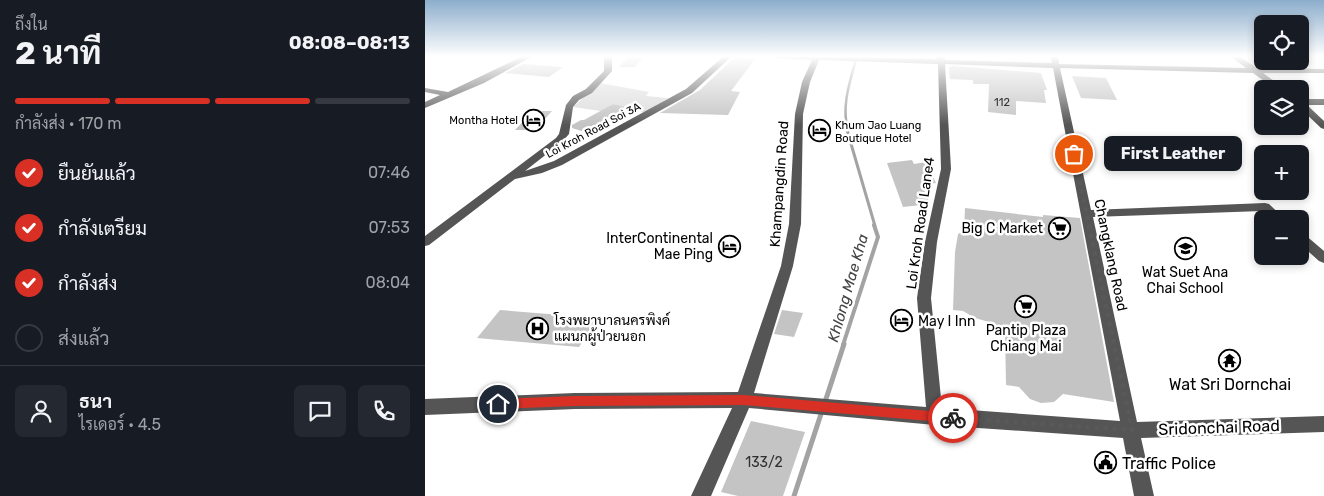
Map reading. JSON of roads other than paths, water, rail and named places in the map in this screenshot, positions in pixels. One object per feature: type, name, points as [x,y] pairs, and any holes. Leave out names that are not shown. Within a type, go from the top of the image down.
[{"type":"street","points":[[425,105],[451,95],[483,79]]},
{"type":"street","points":[[425,242],[552,146],[564,134],[569,107],[576,98],[589,91],[600,79]]},
{"type":"street","name":"Loi Kroh Road Soi 3A","points":[[511,177],[537,171],[558,163],[689,91],[702,79]]},
{"type":"street","name":"Khampangdin Road","points":[[701,496],[744,400],[787,266],[795,224],[799,114],[807,79]]},
{"type":"street","name":"Loi Kroh Road Lane4","points":[[935,416],[926,332],[925,298],[931,242],[946,169],[943,79]]},
{"type":"street","name":"Changklang Road","points":[[1059,79],[1144,496]]},
{"type":"street","points":[[425,90],[451,95]]},
{"type":"street","points":[[1309,102],[1324,102]]},
{"type":"street","points":[[1309,111],[1324,126]]},
{"type":"street","points":[[1086,214],[1265,207],[1268,210]]},
{"type":"street","points":[[1309,245],[1324,258]]},
{"type":"street","name":"Sridonchai Road","points":[[425,408],[575,401],[744,400],[1132,430],[1324,424]]},
{"type":"waterway","name":"Khlong Mae Kha","points":[[848,131],[845,112],[850,79]]},
{"type":"waterway","name":"Khlong Mae Kha","points":[[847,130],[875,226]]},
{"type":"waterway","name":"Khlong Mae Kha","points":[[843,345],[878,237],[874,225]]},
{"type":"waterway","name":"Khlong Mae Kha","points":[[825,402],[844,344]]},
{"type":"waterway","name":"Khlong Mae Kha","points":[[794,496],[822,411]]},
{"type":"place","name":"Montha Hotel","points":[[534,120]]},
{"type":"place","name":"Khum Jao Luang Boutique Hotel","points":[[819,131]]},
{"type":"place","name":"First Leather","points":[[1074,154]]},
{"type":"place","name":"Big C Market","points":[[1059,228]]},
{"type":"place","name":"InterContinental Mae Ping","points":[[729,246]]},
{"type":"place","name":"Wat Suet Ana Chai School","points":[[1185,249]]},
{"type":"place","name":"Pantip Plaza Chiang Mai","points":[[1026,307]]},
{"type":"place","name":"May I Inn","points":[[902,321]]},
{"type":"place","name":"โรงพยาบาลนครพิงค์ แผนกผู้ป่วยนอก","points":[[538,328]]},
{"type":"place","name":"Wat Sri Dornchai","points":[[1230,360]]},
{"type":"place","name":"Traffic Police","points":[[1106,463]]}]
